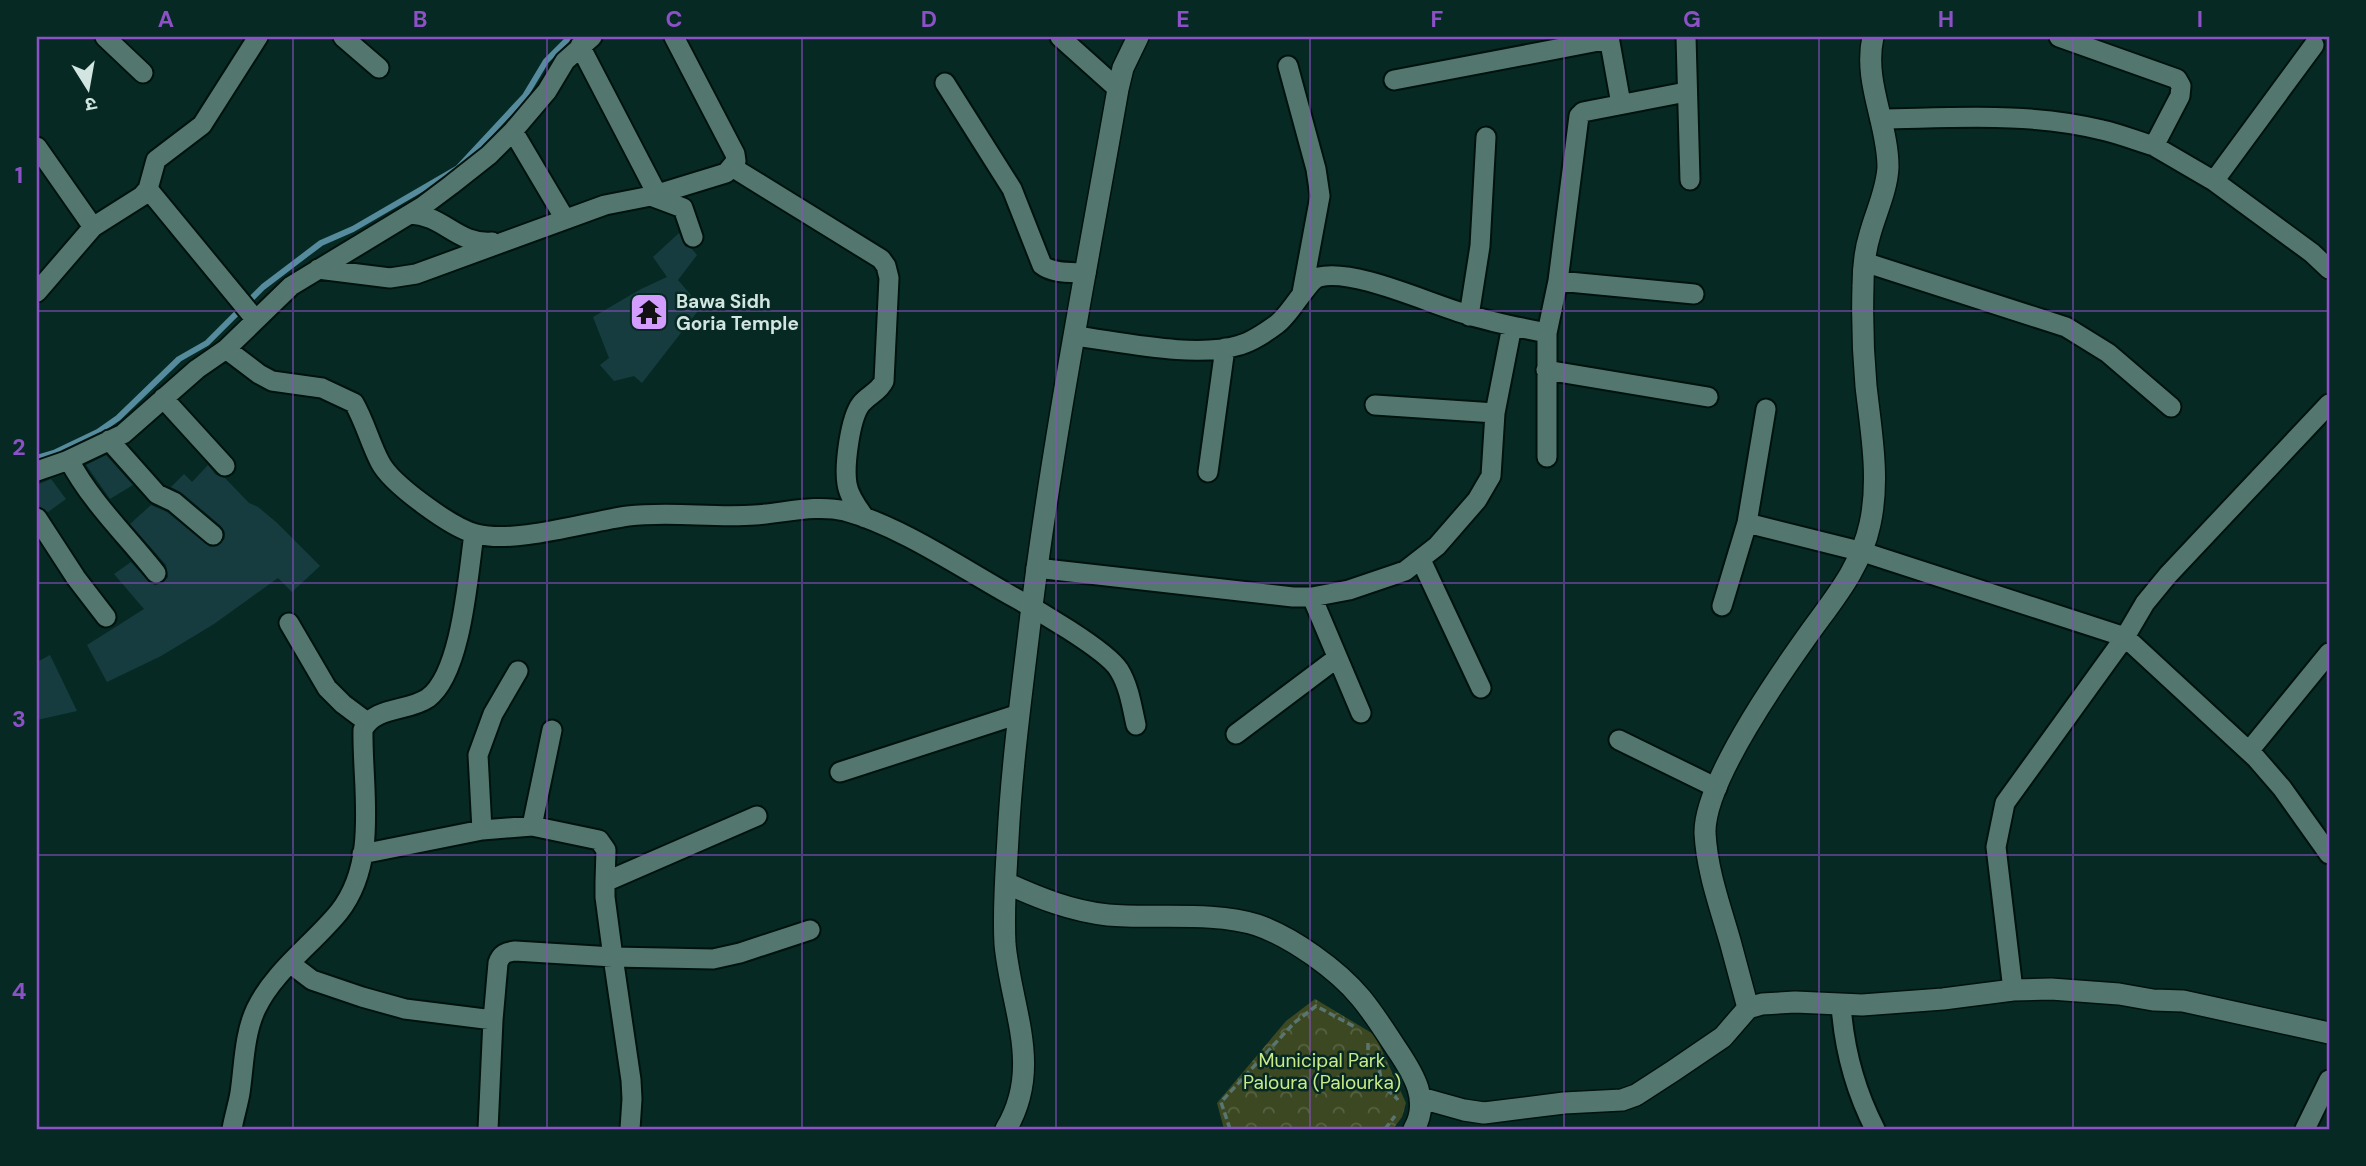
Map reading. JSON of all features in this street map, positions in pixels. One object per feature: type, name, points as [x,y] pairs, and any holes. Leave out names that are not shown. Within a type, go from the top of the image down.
[{"type":"street","points":[[105,37],[143,73]]},
{"type":"street","points":[[37,292],[93,227],[133,202],[148,189],[156,160],[202,125],[258,37]]},
{"type":"street","points":[[343,37],[379,68]]},
{"type":"street","points":[[318,269],[390,278],[416,274],[605,205],[654,195],[726,173],[736,161],[735,154],[674,37]]},
{"type":"street","points":[[1060,37],[1118,89]]},
{"type":"street","points":[[1006,1129],[1023,1090],[1025,1069],[1006,945],[1008,838],[1019,714],[1037,568],[1118,89],[1123,68],[1138,37]]},
{"type":"street","points":[[1686,37],[1690,180]]},
{"type":"street","points":[[1748,1008],[1708,861],[1705,830],[1717,788],[1745,730],[1802,643],[1842,589],[1863,552],[1871,522],[1874,479],[1863,345],[1864,262],[1868,237],[1888,167],[1873,93],[1873,37]]},
{"type":"street","points":[[2059,37],[2177,79],[2181,86],[2180,96],[2154,146]]},
{"type":"street","points":[[1394,80],[1609,38],[1621,104]]},
{"type":"street","points":[[2214,181],[2317,41],[2329,58]]},
{"type":"street","points":[[37,471],[69,460],[132,426],[197,369],[226,349],[248,310],[410,214],[489,155],[547,91],[565,61],[586,42],[654,195],[683,208],[693,237]]},
{"type":"street","points":[[1288,66],[1316,169],[1320,196],[1301,297]]},
{"type":"street","points":[[945,83],[1012,188],[1042,265],[1054,271],[1086,273]]},
{"type":"street","points":[[1547,457],[1547,333],[1558,281],[1579,116],[1584,112],[1686,92]]},
{"type":"street","points":[[1880,119],[2011,117],[2046,120],[2102,130],[2154,146],[2214,181],[2312,253],[2329,269]]},
{"type":"street","points":[[513,131],[565,219]]},
{"type":"street","points":[[1469,316],[1480,246],[1486,137]]},
{"type":"street","points":[[37,147],[93,227]]},
{"type":"street","points":[[732,167],[881,260],[886,266],[889,278],[884,381],[882,387],[859,406],[849,445],[847,485],[851,497],[865,518]]},
{"type":"street","points":[[148,189],[248,310]]},
{"type":"street","points":[[410,214],[432,218],[467,241],[504,241]]},
{"type":"street","points":[[1864,262],[2066,327],[2108,353],[2171,407]]},
{"type":"street","points":[[1075,336],[1189,350],[1240,345],[1280,322],[1293,310],[1311,281],[1320,277],[1353,279],[1469,316],[1547,333]]},
{"type":"street","points":[[1558,281],[1694,294]]},
{"type":"street","points":[[1037,568],[1293,597],[1312,597],[1349,590],[1388,578],[1421,560],[1476,500],[1491,476],[1495,413],[1512,326]]},
{"type":"street","points":[[1208,472],[1225,348]]},
{"type":"street","points":[[226,349],[272,381],[322,388],[354,403],[379,462],[388,475],[411,495],[474,534],[517,534],[647,514],[756,515],[828,508],[865,518],[941,556],[1032,608],[1106,656],[1117,666],[1126,685],[1136,725]]},
{"type":"street","points":[[1546,370],[1708,397]]},
{"type":"street","points":[[163,398],[225,466]]},
{"type":"street","points":[[2013,990],[1996,847],[2005,803],[2125,637],[2145,603],[2168,575],[2329,404]]},
{"type":"street","points":[[1375,405],[1495,413]]},
{"type":"street","points":[[1722,606],[1746,523],[1766,409]]},
{"type":"street","points":[[109,440],[157,494],[174,502],[213,535]]},
{"type":"street","points":[[69,460],[97,503],[156,573]]},
{"type":"street","points":[[37,518],[76,578],[106,617]]},
{"type":"street","points":[[1746,523],[1863,552],[2125,637],[2249,751],[2282,788],[2329,854]]},
{"type":"street","points":[[232,1129],[240,1094],[245,1049],[255,1010],[273,983],[340,910],[355,883],[362,854],[366,805],[363,730],[374,716],[412,706],[429,697],[439,685],[456,645],[474,534]]},
{"type":"street","points":[[1421,560],[1481,688]]},
{"type":"street","points":[[1312,597],[1361,713]]},
{"type":"street","points":[[289,624],[327,688],[342,704],[367,722]]},
{"type":"street","points":[[2249,751],[2329,653]]},
{"type":"street","points":[[1236,734],[1337,658]]},
{"type":"street","points":[[482,830],[478,755],[493,715],[518,671]]},
{"type":"street","points":[[840,772],[1019,714]]},
{"type":"street","points":[[532,826],[552,730]]},
{"type":"street","points":[[1619,740],[1717,788]]},
{"type":"street","points":[[605,882],[757,816]]},
{"type":"street","points":[[362,854],[482,830],[532,826],[599,840],[606,850],[605,897],[631,1080],[630,1129]]},
{"type":"street","points":[[1006,883],[1048,902],[1083,911],[1107,915],[1232,920],[1257,925],[1308,952],[1360,996],[1403,1058],[1422,1094],[1417,1128]]},
{"type":"street","points":[[488,1129],[498,963],[507,951],[713,959],[810,930]]},
{"type":"street","points":[[291,964],[312,980],[405,1009],[493,1020]]},
{"type":"street","points":[[1421,1098],[1484,1113],[1622,1100],[1651,1086],[1723,1037],[1748,1008],[1762,1004],[1841,1004],[1943,999],[2013,990],[2051,989],[2183,1001],[2329,1033]]},
{"type":"street","points":[[1841,1004],[1844,1037],[1855,1079],[1875,1129]]},
{"type":"street","points":[[2305,1129],[2329,1080]]},
{"type":"path","points":[[1230,1129],[1222,1102],[1294,1023],[1317,1006],[1360,1031]]},
{"type":"path","points":[[1368,1038],[1368,1055],[1376,1060],[1381,1070],[1383,1085],[1398,1099],[1401,1108],[1385,1129]]},
{"type":"green space","name":"Municipal Park Paloura (Palourka)","points":[[1315,999],[1375,1035],[1406,1103],[1402,1117],[1393,1129],[1224,1129],[1217,1103],[1286,1021]]},
{"type":"building","name":"Bawa Sidh Goria Temple","points":[[679,233],[685,246],[697,255],[678,280],[701,307],[642,383],[634,376],[614,381],[600,365],[609,358],[593,317],[667,277],[653,257]]},
{"type":"building","points":[[106,455],[133,485],[110,499],[86,465]]},
{"type":"building","points":[[208,465],[249,503],[276,522],[320,566],[292,592],[278,578],[214,624],[161,656],[107,682],[87,645],[144,609],[114,574],[131,562],[151,584],[163,583],[168,577],[166,565],[130,524],[151,505],[167,512],[210,547],[218,546],[225,538],[221,526],[171,487],[184,474],[192,482]]},
{"type":"building","points":[[51,479],[66,499],[48,512],[37,506],[37,485]]},
{"type":"building","points":[[50,655],[77,711],[37,720],[37,662]]},
{"type":"waterway","points":[[37,458],[98,432],[118,418],[179,359],[207,343],[263,287],[321,243],[353,229],[458,168],[525,96],[546,61],[570,37]]},
{"type":"place","name":"Bawa Sidh Goria Temple","points":[[649,312]]}]
